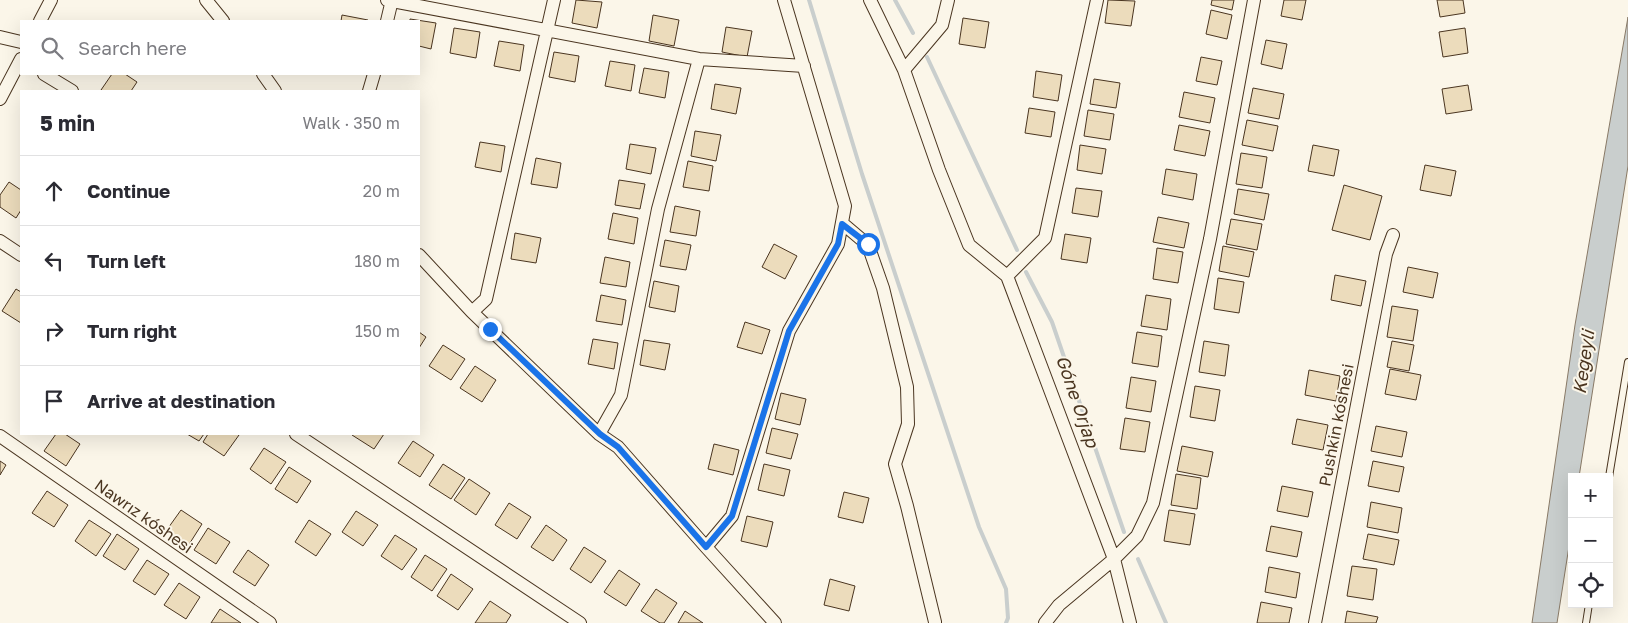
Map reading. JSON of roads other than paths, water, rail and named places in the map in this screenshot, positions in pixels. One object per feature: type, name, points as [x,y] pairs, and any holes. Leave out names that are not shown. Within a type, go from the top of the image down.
[{"type":"street","points":[[41,20],[51,0]]},
{"type":"street","points":[[206,0],[222,20]]},
{"type":"street","points":[[387,20],[391,0],[699,59],[804,66]]},
{"type":"street","points":[[472,312],[486,299],[554,0]]},
{"type":"street","points":[[706,547],[732,516],[789,331],[838,244],[845,206],[784,0]]},
{"type":"street","points":[[870,0],[904,70],[939,170],[969,245],[1007,276],[1114,559],[1130,623]]},
{"type":"street","points":[[904,70],[942,25],[948,0]]},
{"type":"street","points":[[1007,276],[1045,238],[1097,0]]},
{"type":"street","points":[[1045,623],[1059,604],[1114,559],[1137,536],[1153,503],[1210,239],[1254,0]]},
{"type":"street","points":[[0,37],[20,42]]},
{"type":"street","points":[[600,434],[621,395],[658,209],[699,59]]},
{"type":"street","points":[[0,99],[20,61]]},
{"type":"street","points":[[46,75],[70,90]]},
{"type":"street","points":[[264,75],[274,90]]},
{"type":"street","points":[[369,90],[374,75]]},
{"type":"street","points":[[842,224],[868,244],[883,288],[905,378],[908,424],[895,464],[935,622]]},
{"type":"street","name":"Pushkin kóshesi","points":[[1315,623],[1386,254],[1393,235]]},
{"type":"street","points":[[0,241],[20,253]]},
{"type":"street","points":[[420,256],[472,312],[600,434],[618,447],[775,623]]},
{"type":"street","points":[[298,435],[580,623]]},
{"type":"street","name":"Nawrız kóshesi","points":[[0,436],[270,623]]},
{"type":"lane","points":[[1610,473],[1628,362]]},
{"type":"lane","points":[[1586,623],[1588,608]]},
{"type":"water","name":"Kegeyli","points":[[1628,17],[1628,166],[1580,473],[1568,473],[1568,553],[1557,623],[1532,623],[1575,325]]},
{"type":"waterway","points":[[809,0],[862,174],[979,527],[1006,589],[1008,618],[1006,623]]},
{"type":"waterway","name":"Góne Orjap","points":[[895,0],[913,33]]},
{"type":"waterway","name":"Góne Orjap","points":[[927,57],[1017,250]]},
{"type":"waterway","name":"Góne Orjap","points":[[1026,272],[1052,322],[1124,532]]},
{"type":"waterway","name":"Góne Orjap","points":[[1138,559],[1166,623]]}]
